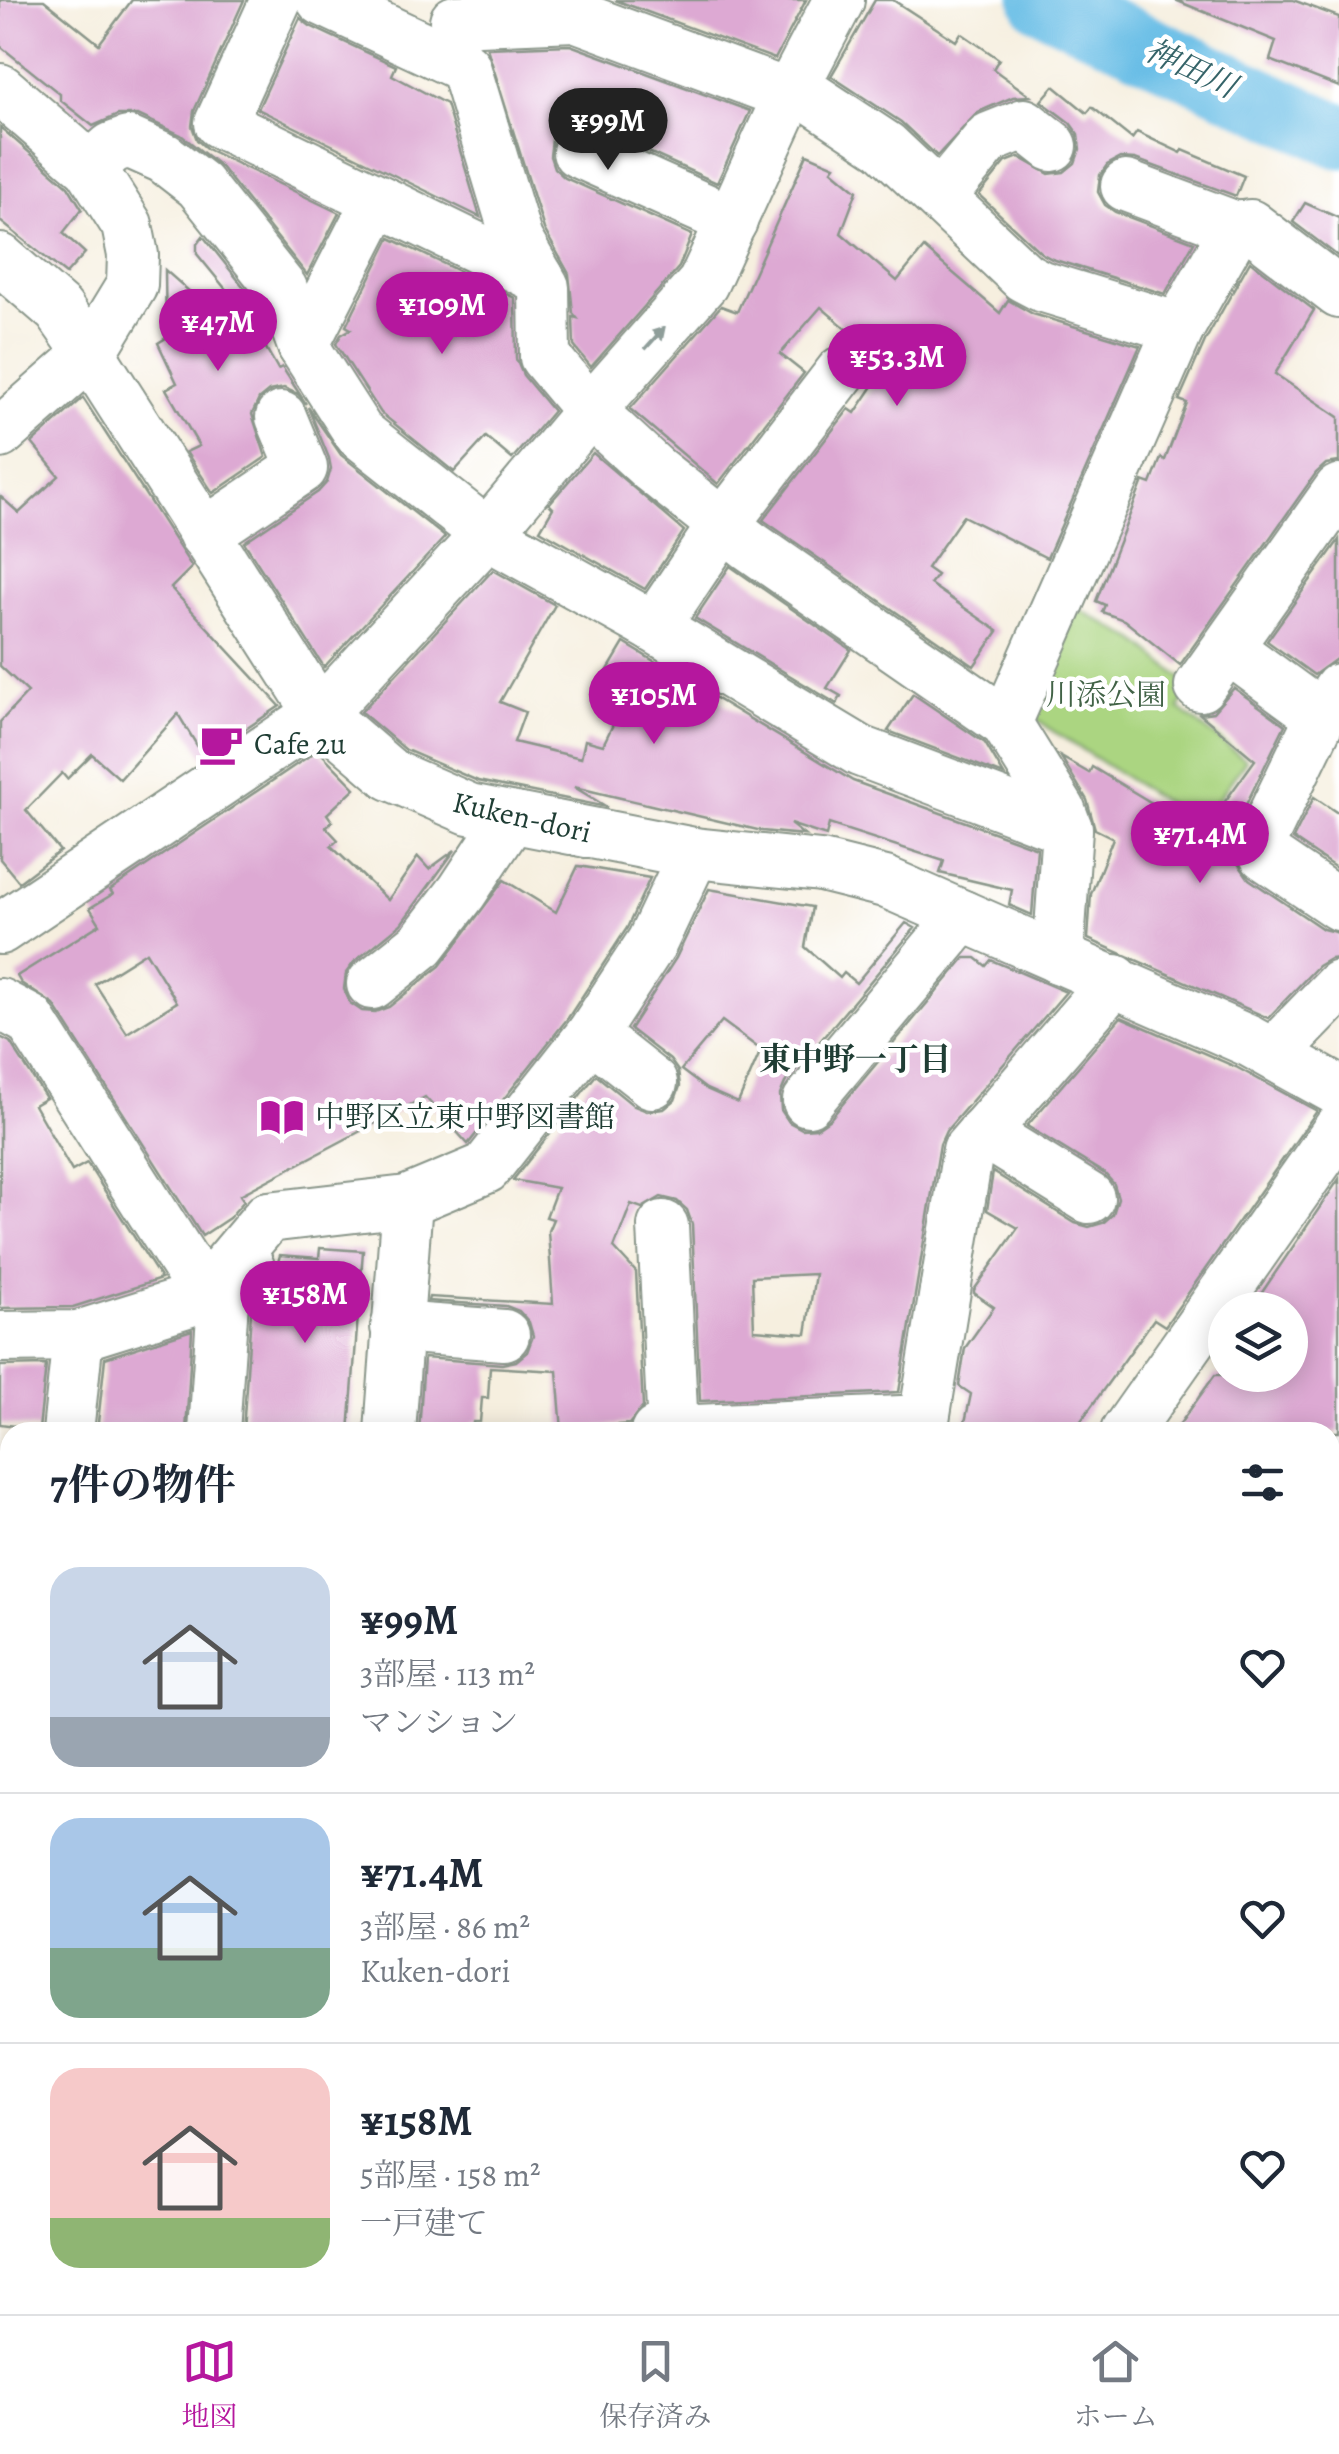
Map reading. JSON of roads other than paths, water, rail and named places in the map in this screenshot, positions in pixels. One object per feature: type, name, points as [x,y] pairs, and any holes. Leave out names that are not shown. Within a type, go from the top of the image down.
[{"type":"street","points":[[276,0],[220,123],[540,278]]},
{"type":"street","points":[[322,0],[457,29],[575,16],[791,90],[885,146],[1024,277],[1179,328]]},
{"type":"street","points":[[7,911],[320,714],[488,534],[590,410],[703,283],[791,90],[839,0]]},
{"type":"street","points":[[457,29],[517,240],[544,286],[544,357],[590,410],[653,470],[722,524],[1006,723],[1060,810],[1067,829],[1058,958]]},
{"type":"street","points":[[0,88],[90,167],[127,225],[132,255],[132,285],[90,354],[0,433]]},
{"type":"street","points":[[940,196],[989,138],[1024,124],[1052,146]]},
{"type":"street","points":[[90,167],[112,148],[128,142],[164,158],[200,185],[282,289],[303,346],[359,432],[488,534],[654,627],[860,751],[1067,829]]},
{"type":"street","points":[[578,152],[732,221]]},
{"type":"street","points":[[1126,186],[1236,227],[1250,225],[1339,293]]},
{"type":"street","points":[[303,346],[376,201]]},
{"type":"street","points":[[1006,723],[1179,328],[1236,227]]},
{"type":"street","name":"Kuken-dori","points":[[0,259],[59,310],[90,354],[320,714],[391,774],[469,809],[694,852],[821,866],[885,882],[1274,1053],[1339,1091]]},
{"type":"street","points":[[654,627],[722,524],[841,372]]},
{"type":"street","points":[[281,416],[302,468]]},
{"type":"street","points":[[204,534],[359,432]]},
{"type":"street","points":[[1339,490],[1214,667],[1327,728],[1262,840],[1265,854],[1339,904]]},
{"type":"street","points":[[372,984],[422,944],[511,818]]},
{"type":"street","points":[[0,1337],[78,1336],[187,1302],[204,1293],[268,1217],[406,1201],[486,1168],[591,1036],[652,942],[694,852]]},
{"type":"street","points":[[808,1101],[963,916]]},
{"type":"street","points":[[881,1422],[924,1420],[968,1150],[1115,980]]},
{"type":"street","points":[[1274,1053],[1339,986]]},
{"type":"street","points":[[0,1004],[30,1020],[204,1293]]},
{"type":"street","points":[[591,1036],[652,1083]]},
{"type":"street","points":[[1133,1422],[1339,1129]]},
{"type":"street","points":[[984,1132],[1089,1198]]},
{"type":"street","points":[[391,1422],[406,1201]]},
{"type":"street","points":[[215,1422],[223,1301],[266,1250],[291,1234],[326,1222],[334,1209]]},
{"type":"street","points":[[663,1226],[665,1422]]},
{"type":"street","points":[[396,1327],[504,1335]]},
{"type":"street","points":[[69,1422],[78,1336]]},
{"type":"waterway","name":"神田川","points":[[1043,0],[1339,136]]},
{"type":"place","name":"Cafe 2u","points":[[221,744]]},
{"type":"place","name":"中野区立東中野図書館","points":[[282,1117]]},
{"type":"district","name":"東中野一丁目","points":[[855,1059]]},
{"type":"park label","name":"川添公園","points":[[1106,695]]}]
